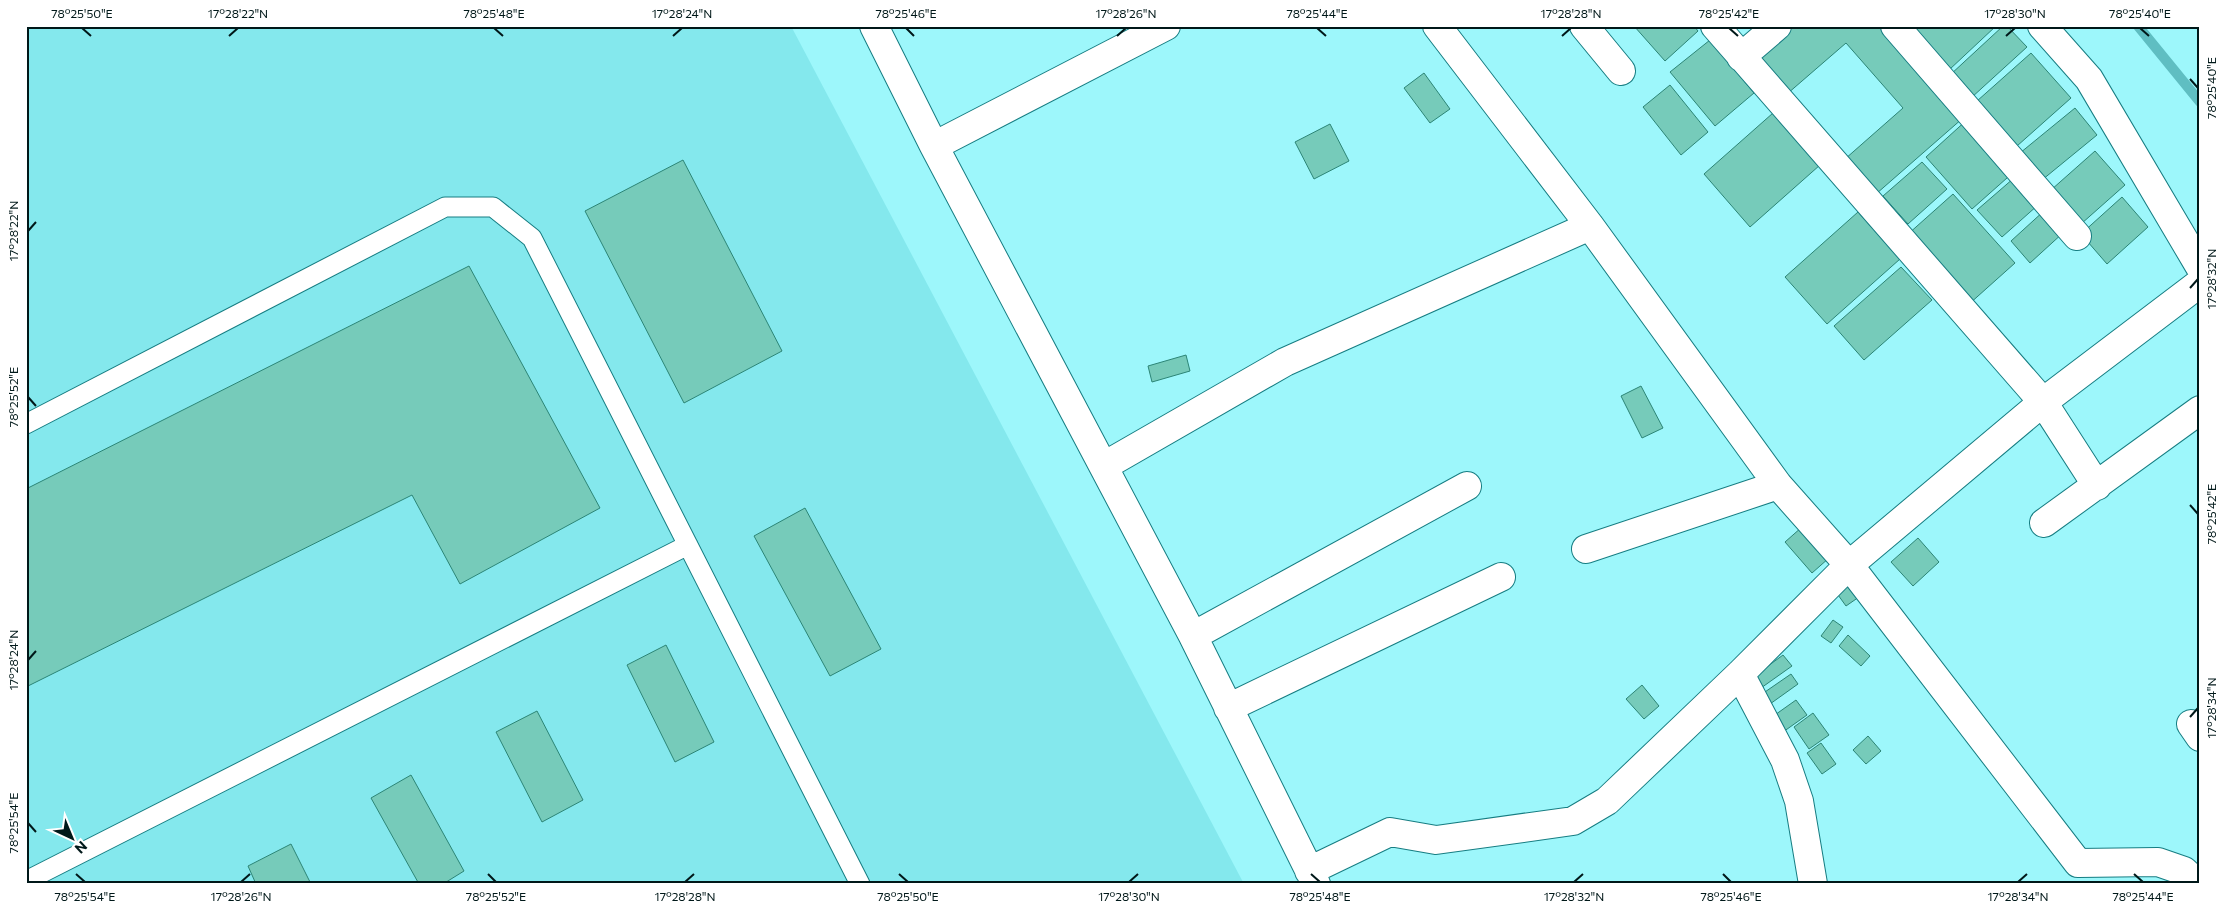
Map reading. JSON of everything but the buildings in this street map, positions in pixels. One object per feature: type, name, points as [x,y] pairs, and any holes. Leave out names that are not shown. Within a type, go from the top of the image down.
[{"type":"street","points":[[874,26],[934,146],[1193,636],[1312,877],[1390,832],[1436,840],[1573,821],[1607,801],[1740,674],[1849,565],[2043,402],[2200,283]]},
{"type":"street","points":[[934,146],[1166,26]]},
{"type":"street","points":[[1437,26],[1590,226],[1778,485],[1849,565],[2078,863],[2158,862],[2184,871],[2198,884]]},
{"type":"street","points":[[1584,26],[1621,71]]},
{"type":"street","points":[[1715,26],[2043,402],[2098,486]]},
{"type":"street","points":[[1741,57],[1777,26]]},
{"type":"street","points":[[1895,26],[2077,236]]},
{"type":"street","points":[[2042,26],[2088,79],[2200,267]]},
{"type":"street","points":[[1104,466],[1285,362],[1590,226]]},
{"type":"street","points":[[2044,523],[2098,486],[2200,410]]},
{"type":"street","points":[[1586,549],[1778,485]]},
{"type":"street","points":[[1193,636],[1467,486]]},
{"type":"street","points":[[1228,708],[1501,577]]},
{"type":"street","points":[[1740,674],[1785,760],[1796,793],[1813,884]]},
{"type":"lane","points":[[26,424],[446,207],[493,207],[532,238],[860,884]]},
{"type":"lane","points":[[26,881],[688,545]]},
{"type":"shaded area","points":[[26,26],[791,26],[1244,884],[26,884]]},
{"type":"waterway","points":[[2138,26],[2200,102]]}]
